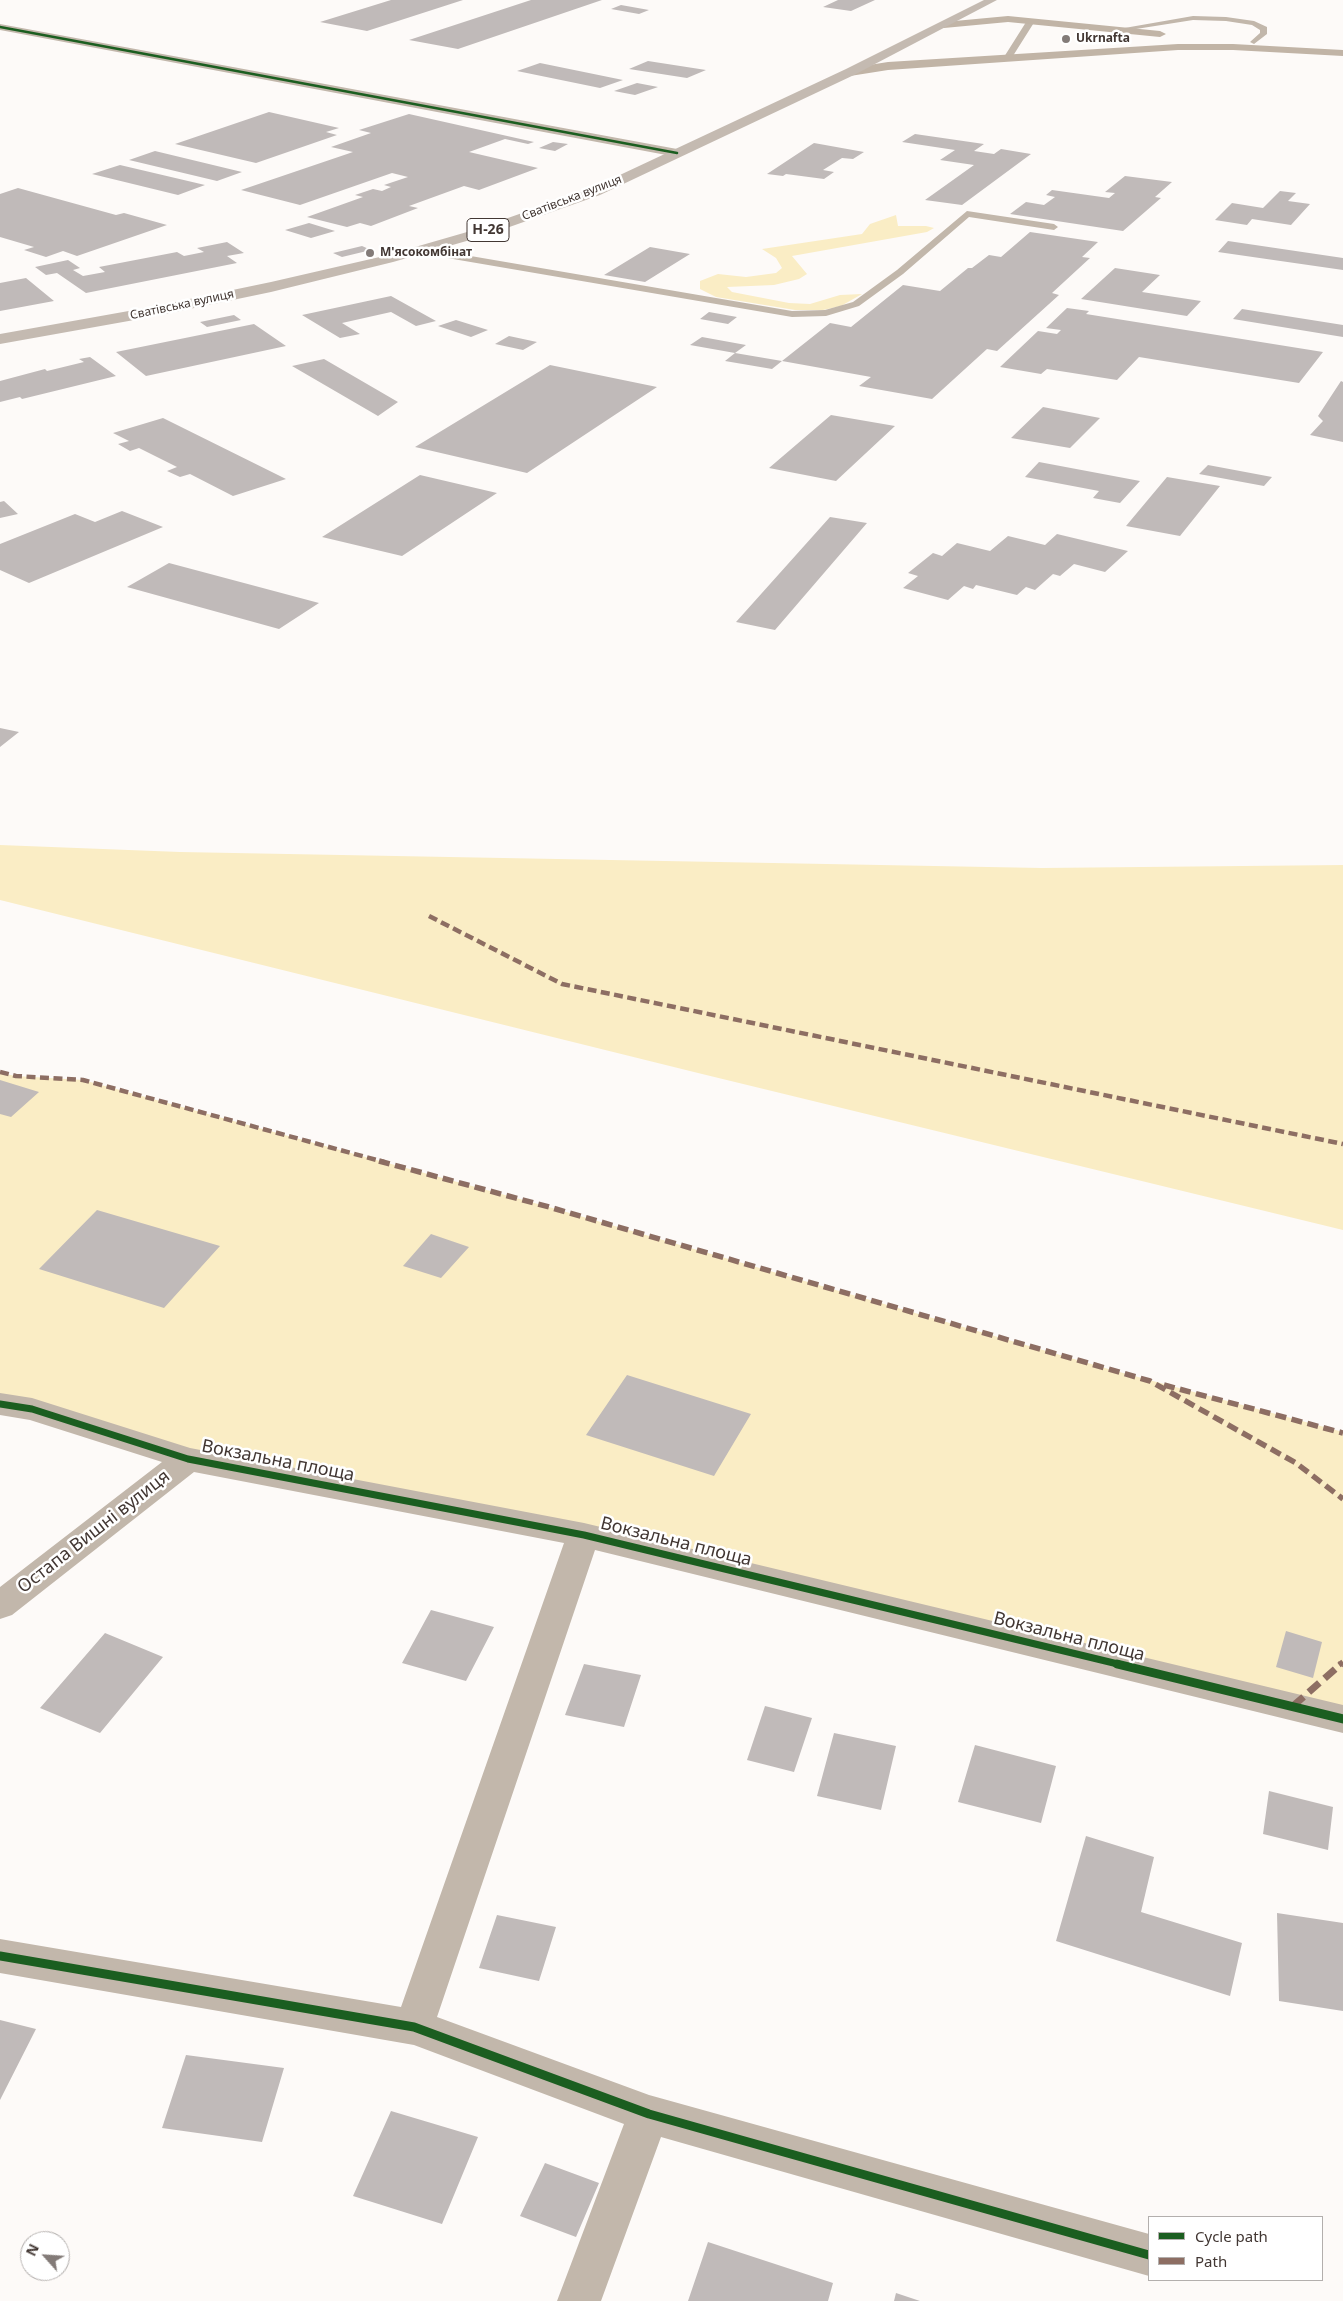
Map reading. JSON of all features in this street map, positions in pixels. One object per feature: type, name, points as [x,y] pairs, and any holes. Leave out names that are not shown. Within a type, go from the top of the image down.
[{"type":"main road","name":"Н-26","points":[[944,25],[992,0]]},
{"type":"main road","name":"Сватівська вулиця","points":[[0,339],[151,312],[253,291],[479,233],[595,192],[850,72],[944,25]]},
{"type":"street","points":[[944,25],[990,20],[1031,21],[1343,52]]},
{"type":"street","points":[[0,27],[677,153]]},
{"type":"street","points":[[850,72],[888,66],[1008,57],[1196,47],[1233,46],[1343,52]]},
{"type":"street","name":"Вокзальна площа","points":[[0,1404],[32,1409],[188,1459],[584,1535],[1343,1719]]},
{"type":"street","name":"Остапа Вишні вулиця","points":[[0,1606],[188,1459]]},
{"type":"street","points":[[414,2028],[584,1535]]},
{"type":"street","points":[[0,1956],[414,2028],[649,2114],[1148,2255]]},
{"type":"street","points":[[579,2301],[649,2114]]},
{"type":"lane","points":[[1117,30],[1193,18],[1226,20],[1254,24],[1264,28],[1263,34],[1254,42]]},
{"type":"lane","points":[[1008,57],[1031,21]]},
{"type":"lane","points":[[418,250],[792,314],[826,313],[856,304],[900,272],[967,214],[1054,227]]},
{"type":"shaded area","points":[[896,215],[898,226],[926,226],[934,228],[927,232],[792,256],[807,274],[799,279],[774,285],[727,287],[732,292],[789,303],[810,304],[840,295],[862,294],[841,306],[823,310],[795,310],[716,297],[700,289],[700,281],[718,274],[746,277],[776,273],[782,268],[776,258],[762,249],[862,234],[870,224]]},
{"type":"shaded area","points":[[0,845],[180,852],[1042,868],[1343,865],[1343,1230],[0,900]]},
{"type":"shaded area","points":[[0,1073],[16,1076],[83,1080],[549,1207],[1112,1370],[1343,1432],[1343,1719],[0,1411]]},
{"type":"building","points":[[391,0],[463,0],[367,31],[320,22]]},
{"type":"building","points":[[531,0],[602,0],[458,49],[409,40]]},
{"type":"building","points":[[838,0],[875,0],[851,11],[823,7]]},
{"type":"building","points":[[621,5],[649,10],[639,14],[611,9]]},
{"type":"building","points":[[648,61],[706,70],[687,78],[629,69]]},
{"type":"building","points":[[540,63],[623,80],[600,88],[517,71]]},
{"type":"building","points":[[637,83],[658,87],[635,95],[614,91]]},
{"type":"building","points":[[269,112],[339,128],[326,132],[337,135],[256,163],[175,144]]},
{"type":"building","points":[[409,114],[534,142],[528,144],[505,139],[469,152],[538,168],[479,190],[464,186],[409,206],[418,208],[371,226],[360,223],[347,227],[307,217],[363,197],[355,195],[373,189],[382,191],[391,187],[384,185],[408,177],[392,173],[300,205],[241,190],[353,152],[331,147],[371,133],[359,130]]},
{"type":"building","points":[[915,134],[984,144],[974,151],[994,154],[1001,149],[1031,154],[962,205],[925,200],[974,165],[940,160],[955,150],[902,142]]},
{"type":"building","points":[[553,142],[568,144],[555,151],[539,148]]},
{"type":"building","points":[[814,143],[864,152],[853,159],[842,158],[823,170],[834,172],[824,179],[786,174],[783,176],[767,174]]},
{"type":"building","points":[[155,151],[242,172],[217,181],[129,160]]},
{"type":"building","points":[[120,165],[205,185],[178,195],[92,174]]},
{"type":"building","points":[[1125,176],[1172,182],[1155,197],[1161,198],[1123,231],[1010,214],[1026,202],[1044,205],[1055,197],[1046,195],[1052,190],[1109,198],[1115,193],[1105,192]]},
{"type":"building","points":[[18,188],[116,215],[124,213],[167,225],[77,256],[63,251],[46,257],[24,250],[34,247],[0,237],[0,194]]},
{"type":"building","points":[[1280,191],[1296,193],[1288,201],[1310,204],[1291,225],[1252,219],[1247,225],[1215,220],[1232,203],[1263,208]]},
{"type":"building","points":[[309,223],[335,231],[311,238],[285,230]]},
{"type":"building","points":[[1030,232],[1098,242],[1082,257],[1090,258],[1052,293],[1059,295],[997,351],[987,349],[932,399],[859,386],[871,377],[782,361],[830,323],[851,327],[903,285],[940,291],[968,268],[972,268],[989,255],[1001,257]]},
{"type":"building","points":[[1228,241],[1343,258],[1343,270],[1218,252]]},
{"type":"building","points":[[227,242],[244,253],[227,256],[237,263],[86,293],[57,273],[46,275],[35,267],[68,260],[80,268],[73,270],[83,276],[105,272],[99,267],[177,252],[184,256],[204,252],[197,248]]},
{"type":"building","points":[[362,246],[371,250],[342,257],[333,253]]},
{"type":"building","points":[[650,247],[690,254],[645,282],[604,275]]},
{"type":"building","points":[[1115,268],[1160,275],[1142,292],[1201,301],[1187,316],[1081,299]]},
{"type":"building","points":[[26,278],[54,301],[0,311],[0,283]]},
{"type":"building","points":[[391,296],[436,321],[416,326],[391,312],[342,323],[360,334],[340,338],[302,315]]},
{"type":"building","points":[[1067,308],[1089,311],[1086,314],[1323,352],[1299,383],[1139,357],[1117,380],[1047,369],[1041,374],[1000,367],[1038,331],[1057,334],[1061,330],[1046,328]]},
{"type":"building","points":[[1242,309],[1343,325],[1343,337],[1233,319]]},
{"type":"building","points":[[709,312],[737,317],[728,324],[700,319]]},
{"type":"building","points":[[234,315],[241,320],[207,327],[200,322]]},
{"type":"building","points":[[456,320],[488,330],[471,337],[438,326]]},
{"type":"building","points":[[254,324],[286,346],[146,376],[116,352]]},
{"type":"building","points":[[509,336],[537,342],[523,350],[495,344]]},
{"type":"building","points":[[702,337],[746,345],[735,353],[690,345]]},
{"type":"building","points":[[735,353],[782,361],[772,369],[725,361]]},
{"type":"building","points":[[90,357],[116,376],[22,399],[20,397],[0,402],[0,381],[45,369],[47,371],[84,362],[79,359]]},
{"type":"building","points":[[324,359],[398,402],[378,416],[292,366]]},
{"type":"building","points":[[550,365],[657,387],[527,473],[415,447]]},
{"type":"building","points":[[1341,381],[1343,382],[1343,442],[1310,435],[1323,421],[1318,416]]},
{"type":"building","points":[[1043,407],[1100,418],[1070,448],[1011,438]]},
{"type":"building","points":[[831,415],[895,426],[836,481],[769,468]]},
{"type":"building","points":[[163,418],[286,479],[233,496],[190,474],[180,477],[167,471],[177,467],[139,448],[130,451],[118,444],[129,441],[113,433]]},
{"type":"building","points":[[1039,462],[1140,481],[1120,503],[1093,498],[1099,491],[1025,477]]},
{"type":"building","points":[[1208,465],[1272,477],[1264,486],[1199,474]]},
{"type":"building","points":[[420,475],[497,493],[402,556],[322,537]]},
{"type":"building","points":[[1167,477],[1220,486],[1180,536],[1126,526]]},
{"type":"building","points":[[4,501],[18,514],[0,518],[0,502]]},
{"type":"building","points":[[122,511],[163,527],[29,583],[0,570],[0,544],[75,514],[95,522]]},
{"type":"building","points":[[830,517],[867,523],[775,630],[736,622]]},
{"type":"building","points":[[1057,534],[1128,551],[1105,572],[1074,564],[1060,576],[1053,574],[1035,590],[1026,587],[1017,595],[976,585],[973,589],[964,586],[948,600],[903,588],[918,576],[908,573],[933,553],[942,556],[957,543],[990,551],[1008,536],[1045,545]]},
{"type":"building","points":[[169,563],[319,603],[279,629],[127,587]]},
{"type":"building","points":[[0,728],[19,732],[0,747]]},
{"type":"building","points":[[0,1080],[39,1092],[11,1117],[0,1114]]},
{"type":"building","points":[[97,1210],[220,1246],[164,1308],[39,1269]]},
{"type":"building","points":[[431,1234],[469,1247],[441,1278],[403,1266]]},
{"type":"building","points":[[627,1375],[751,1414],[714,1476],[586,1435]]},
{"type":"building","points":[[431,1610],[494,1627],[466,1681],[402,1663]]},
{"type":"building","points":[[1286,1631],[1322,1642],[1313,1678],[1276,1667]]},
{"type":"building","points":[[105,1633],[163,1657],[100,1733],[40,1708]]},
{"type":"building","points":[[584,1664],[641,1675],[624,1727],[565,1715]]},
{"type":"building","points":[[765,1706],[812,1718],[794,1772],[747,1760]]},
{"type":"building","points":[[834,1733],[896,1746],[881,1810],[817,1796]]},
{"type":"building","points":[[975,1745],[1056,1766],[1041,1823],[958,1802]]},
{"type":"building","points":[[1269,1791],[1333,1807],[1328,1850],[1263,1834]]},
{"type":"building","points":[[1086,1836],[1154,1857],[1141,1912],[1242,1943],[1230,1996],[1056,1941]]},
{"type":"building","points":[[1277,1913],[1343,1923],[1343,2011],[1279,2001]]},
{"type":"building","points":[[497,1915],[556,1927],[539,1981],[479,1968]]},
{"type":"building","points":[[0,2020],[36,2029],[0,2100]]},
{"type":"building","points":[[186,2055],[284,2068],[262,2142],[162,2128]]},
{"type":"building","points":[[391,2111],[478,2137],[442,2224],[353,2196]]},
{"type":"building","points":[[545,2163],[599,2183],[576,2237],[520,2216]]},
{"type":"building","points":[[708,2242],[833,2283],[828,2301],[688,2301]]},
{"type":"building","points":[[896,2293],[920,2301],[894,2301]]},
{"type":"marked path","points":[[429,916],[562,984],[1343,1144]]},
{"type":"marked path","points":[[0,1072],[16,1076],[83,1080],[549,1207],[1150,1381],[1296,1463],[1343,1499]]},
{"type":"marked path","points":[[1164,1385],[1343,1433]]},
{"type":"marked path","points":[[1293,1706],[1343,1662]]},
{"type":"cycle path","points":[[0,27],[677,153]]},
{"type":"cycle path","points":[[0,1404],[32,1409],[188,1459],[584,1535],[1343,1719]]},
{"type":"cycle path","points":[[0,1956],[414,2027],[649,2114],[1148,2255]]},
{"type":"place","name":"Ukrnafta","points":[[1066,39]]},
{"type":"place","name":"М'ясокомбінат","points":[[370,253]]}]
